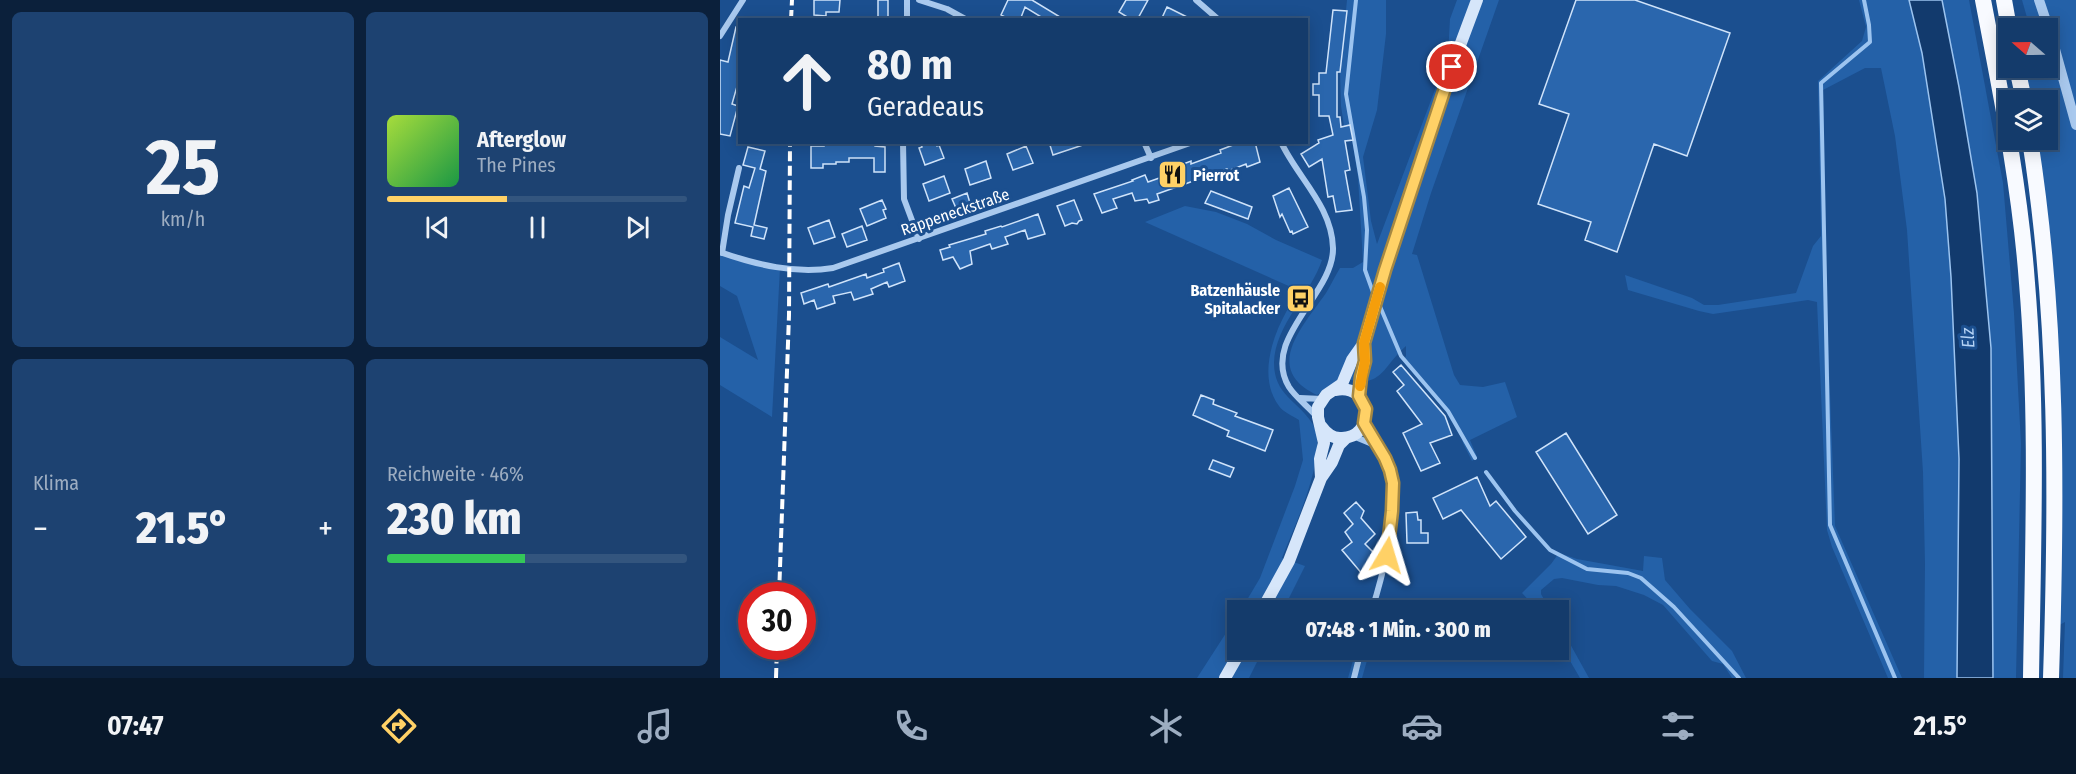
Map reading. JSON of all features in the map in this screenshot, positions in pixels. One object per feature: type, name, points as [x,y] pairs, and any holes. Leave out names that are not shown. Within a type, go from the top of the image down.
[{"type":"highway","points":[[1983,0],[2019,199],[2027,283],[2033,382],[2031,678]]},
{"type":"highway","points":[[2004,0],[2007,18]]},
{"type":"highway","points":[[2032,150],[2046,264],[2054,381],[2055,499],[2051,678]]},
{"type":"main road","points":[[1359,396],[1365,361],[1364,343],[1372,313],[1452,67],[1478,0]]},
{"type":"main road","points":[[1321,478],[1320,459],[1324,443],[1318,408],[1323,399],[1342,384],[1352,360],[1364,343]]},
{"type":"main road","points":[[1268,600],[1289,561],[1321,478],[1332,462],[1339,445],[1358,433],[1364,423],[1366,409],[1359,396],[1350,391],[1335,390]]},
{"type":"main road","points":[[1319,422],[1332,436],[1349,437]]},
{"type":"main road","points":[[1226,678],[1236,660]]},
{"type":"street","points":[[720,36],[743,0]]},
{"type":"street","points":[[907,0],[907,18]]},
{"type":"street","points":[[919,0],[947,9],[963,18]]},
{"type":"street","points":[[1196,0],[1217,18]]},
{"type":"street","points":[[2039,0],[2076,125]]},
{"type":"street","points":[[903,144],[904,199],[919,239]]},
{"type":"street","points":[[1145,144],[1151,158]]},
{"type":"street","name":"Rappeneckstraße","points":[[740,168],[721,253],[767,265],[817,271],[850,263],[1188,144]]},
{"type":"street","points":[[1282,144],[1286,154],[1316,196],[1326,217],[1333,248],[1328,271],[1317,293],[1292,330],[1285,347],[1283,363],[1285,380],[1319,422]]},
{"type":"street","points":[[1300,398],[1323,399]]},
{"type":"street","points":[[1364,423],[1390,470],[1393,499],[1387,555],[1375,600]]},
{"type":"street","points":[[1349,437],[1378,446]]},
{"type":"street","points":[[1354,678],[1358,660]]},
{"type":"shaded area","points":[[1347,0],[1386,0],[1386,34],[1377,110],[1363,157],[1371,221],[1377,244],[1448,55],[1450,19],[1457,0],[1499,0],[1412,254],[1417,255],[1454,375],[1460,385],[1483,387],[1505,382],[1517,417],[1470,440],[1477,457],[1472,461],[1459,429],[1403,361],[1406,356],[1406,346],[1380,375],[1373,379],[1355,381],[1341,377],[1331,387],[1317,395],[1300,384],[1292,373],[1289,360],[1292,346],[1307,319],[1326,293],[1340,268],[1353,268],[1363,262],[1358,177],[1350,126],[1344,126],[1341,106],[1340,72]]},
{"type":"shaded area","points":[[1859,0],[1909,0],[1922,53],[1945,199],[1959,459],[1957,678],[1924,678],[1923,472],[1907,230],[1895,136],[1881,68],[1865,68],[1823,90],[1826,288],[1835,526],[1902,678],[1888,678],[1832,547],[1827,530],[1817,302],[1808,300],[1713,314],[1628,290],[1625,275],[1692,298],[1704,305],[1718,305],[1796,293],[1813,246],[1821,236],[1818,81],[1862,41],[1866,27]]},
{"type":"shaded area","points":[[1942,0],[1969,0],[2003,183],[2014,313],[2021,444],[2016,678],[1993,678],[1991,348],[1985,284]]},
{"type":"shaded area","points":[[2022,0],[2076,0],[2076,678],[2063,678],[2065,622],[2052,629],[2055,499],[2031,150],[2058,150],[2058,90],[2022,90],[2019,78],[2058,78],[2058,18],[2027,18]]},
{"type":"shaded area","points":[[1185,206],[1216,212],[1247,224],[1276,240],[1322,260],[1317,273],[1280,335],[1274,363],[1275,374],[1282,390],[1306,415],[1317,436],[1314,470],[1282,558],[1305,566],[1288,600],[1247,600],[1260,578],[1303,460],[1299,420],[1279,406],[1272,393],[1269,378],[1269,362],[1277,331],[1300,291],[1145,222]]},
{"type":"shaded area","points":[[720,252],[780,268],[772,417],[720,385],[720,337],[758,360],[737,296],[720,286]]},
{"type":"shaded area","points":[[1559,553],[1577,559],[1643,571],[1644,556],[1662,558],[1665,580],[1732,651],[1746,678],[1732,678],[1723,664],[1712,661],[1663,605],[1644,595],[1616,586],[1562,578],[1554,579],[1541,590],[1544,600],[1529,600],[1522,593]]},
{"type":"shaded area","points":[[1227,632],[1227,660],[1258,660],[1249,678],[1197,678]]},
{"type":"shaded area","points":[[1569,642],[1589,678],[1580,678],[1569,659]]},
{"type":"shaded area","points":[[1353,660],[1367,660],[1362,678],[1348,678]]},
{"type":"water","name":"Elz","points":[[1909,0],[1942,0],[1977,193],[1991,348],[1993,678],[1957,678],[1959,459],[1951,277],[1945,199],[1922,53]]},
{"type":"building","points":[[814,0],[840,0],[839,12],[826,12],[826,16],[814,15]]},
{"type":"building","points":[[878,0],[888,0],[888,18],[878,18]]},
{"type":"building","points":[[1008,0],[1032,0],[1062,18],[1043,18],[1025,7],[1021,18],[1007,18],[1001,15]]},
{"type":"building","points":[[1126,0],[1148,0],[1138,18],[1129,18],[1119,12]]},
{"type":"building","points":[[1576,0],[1635,0],[1730,33],[1687,156],[1654,144],[1617,252],[1585,240],[1591,222],[1538,204],[1569,114],[1539,104]]},
{"type":"building","points":[[1167,7],[1189,18],[1162,18]]},
{"type":"building","points":[[1333,10],[1347,11],[1340,72],[1337,72],[1337,117],[1340,117],[1341,127],[1350,125],[1353,140],[1345,141],[1350,170],[1345,171],[1352,210],[1336,212],[1333,196],[1328,197],[1322,159],[1309,167],[1301,154],[1319,143],[1318,140],[1333,135],[1329,116],[1319,116],[1319,95],[1313,95],[1313,84],[1319,84],[1319,73],[1326,73]]},
{"type":"building","points":[[736,27],[738,27],[738,83],[732,104],[738,106],[730,136],[720,134],[720,60],[728,62]]},
{"type":"building","points":[[824,144],[875,144],[875,146],[885,147],[885,172],[874,172],[874,158],[849,158],[849,162],[823,164],[823,168],[811,168],[811,146],[824,146]]},
{"type":"building","points":[[921,144],[939,145],[944,158],[925,165],[919,148],[922,147]]},
{"type":"building","points":[[1050,144],[1086,144],[1053,155]]},
{"type":"building","points":[[1256,144],[1260,162],[1247,167],[1246,164],[1228,171],[1227,169],[1157,194],[1159,200],[1149,203],[1147,199],[1135,201],[1132,193],[1113,199],[1117,208],[1102,213],[1094,194],[1145,175],[1148,182],[1165,176],[1164,173],[1179,168],[1178,166],[1191,161],[1191,164],[1221,153],[1220,150],[1233,145]]},
{"type":"building","points":[[1026,146],[1033,163],[1013,170],[1007,154]]},
{"type":"building","points":[[748,147],[765,151],[760,169],[766,171],[754,225],[767,228],[764,239],[751,236],[753,227],[735,223],[744,186],[749,188],[755,168],[743,165]]},
{"type":"building","points":[[986,161],[991,178],[970,185],[965,169]]},
{"type":"building","points":[[944,176],[950,193],[929,201],[923,184]]},
{"type":"building","points":[[1289,188],[1308,227],[1293,234],[1282,214],[1280,217],[1273,196]]},
{"type":"building","points":[[1211,191],[1252,207],[1248,219],[1205,203]]},
{"type":"building","points":[[967,193],[970,203],[956,208],[952,199]]},
{"type":"building","points":[[882,200],[886,209],[883,210],[886,218],[867,226],[860,209]]},
{"type":"building","points":[[1074,200],[1082,220],[1077,224],[1072,223],[1065,226],[1057,206]]},
{"type":"building","points":[[1038,214],[1045,234],[1028,239],[1025,230],[1005,237],[1008,244],[992,249],[990,244],[970,251],[972,264],[960,269],[953,257],[943,260],[940,250],[950,247],[949,245]]},
{"type":"building","points":[[829,220],[835,237],[814,244],[808,228]]},
{"type":"building","points":[[862,226],[867,240],[847,247],[842,234]]},
{"type":"building","points":[[899,263],[905,281],[889,287],[887,282],[871,289],[873,294],[854,300],[851,292],[833,296],[835,303],[817,309],[814,300],[804,304],[801,293],[828,284],[829,287],[866,274],[867,278]]},
{"type":"building","points":[[1401,365],[1445,416],[1452,435],[1430,443],[1440,463],[1421,471],[1403,433],[1422,424],[1397,391],[1404,385],[1393,372]]},
{"type":"building","points":[[1201,395],[1214,400],[1213,404],[1237,413],[1235,416],[1273,430],[1265,451],[1227,436],[1229,431],[1193,415]]},
{"type":"building","points":[[1566,433],[1617,515],[1588,534],[1536,452]]},
{"type":"building","points":[[1213,460],[1234,468],[1230,477],[1209,469]]},
{"type":"building","points":[[1477,477],[1490,506],[1496,501],[1526,537],[1501,559],[1461,510],[1443,519],[1433,498]]},
{"type":"building","points":[[1356,502],[1364,511],[1361,518],[1375,534],[1365,544],[1374,553],[1371,555],[1377,562],[1363,575],[1342,550],[1352,542],[1345,532],[1353,524],[1344,513]]},
{"type":"building","points":[[1417,512],[1418,520],[1421,520],[1421,533],[1428,533],[1428,543],[1407,543],[1406,513]]},
{"type":"waterway","points":[[1356,0],[1346,94],[1364,197],[1367,230],[1365,270],[1374,295]]},
{"type":"waterway","points":[[1864,0],[1870,42],[1821,83],[1830,525],[1895,678]]},
{"type":"waterway","points":[[1379,304],[1401,356],[1448,411],[1475,458]]},
{"type":"waterway","points":[[1486,472],[1515,511],[1550,550],[1587,569],[1628,573],[1641,578],[1674,607],[1739,678]]},
{"type":"railway","points":[[791,18],[792,0]]},
{"type":"railway","points":[[779,582],[789,315],[790,144]]},
{"type":"railway","points":[[776,678],[777,660]]},
{"type":"slow traffic","points":[[1360,386],[1365,361],[1364,343],[1380,287]]},
{"type":"place","name":"Pierrot","points":[[1172,175]]},
{"type":"place","name":"Batzenhäusle Spitalacker","points":[[1301,299]]},
{"type":"route","points":[[1387,555],[1393,483],[1385,458],[1364,423],[1366,409],[1359,396],[1365,361],[1364,343],[1385,270],[1452,67]]}]
